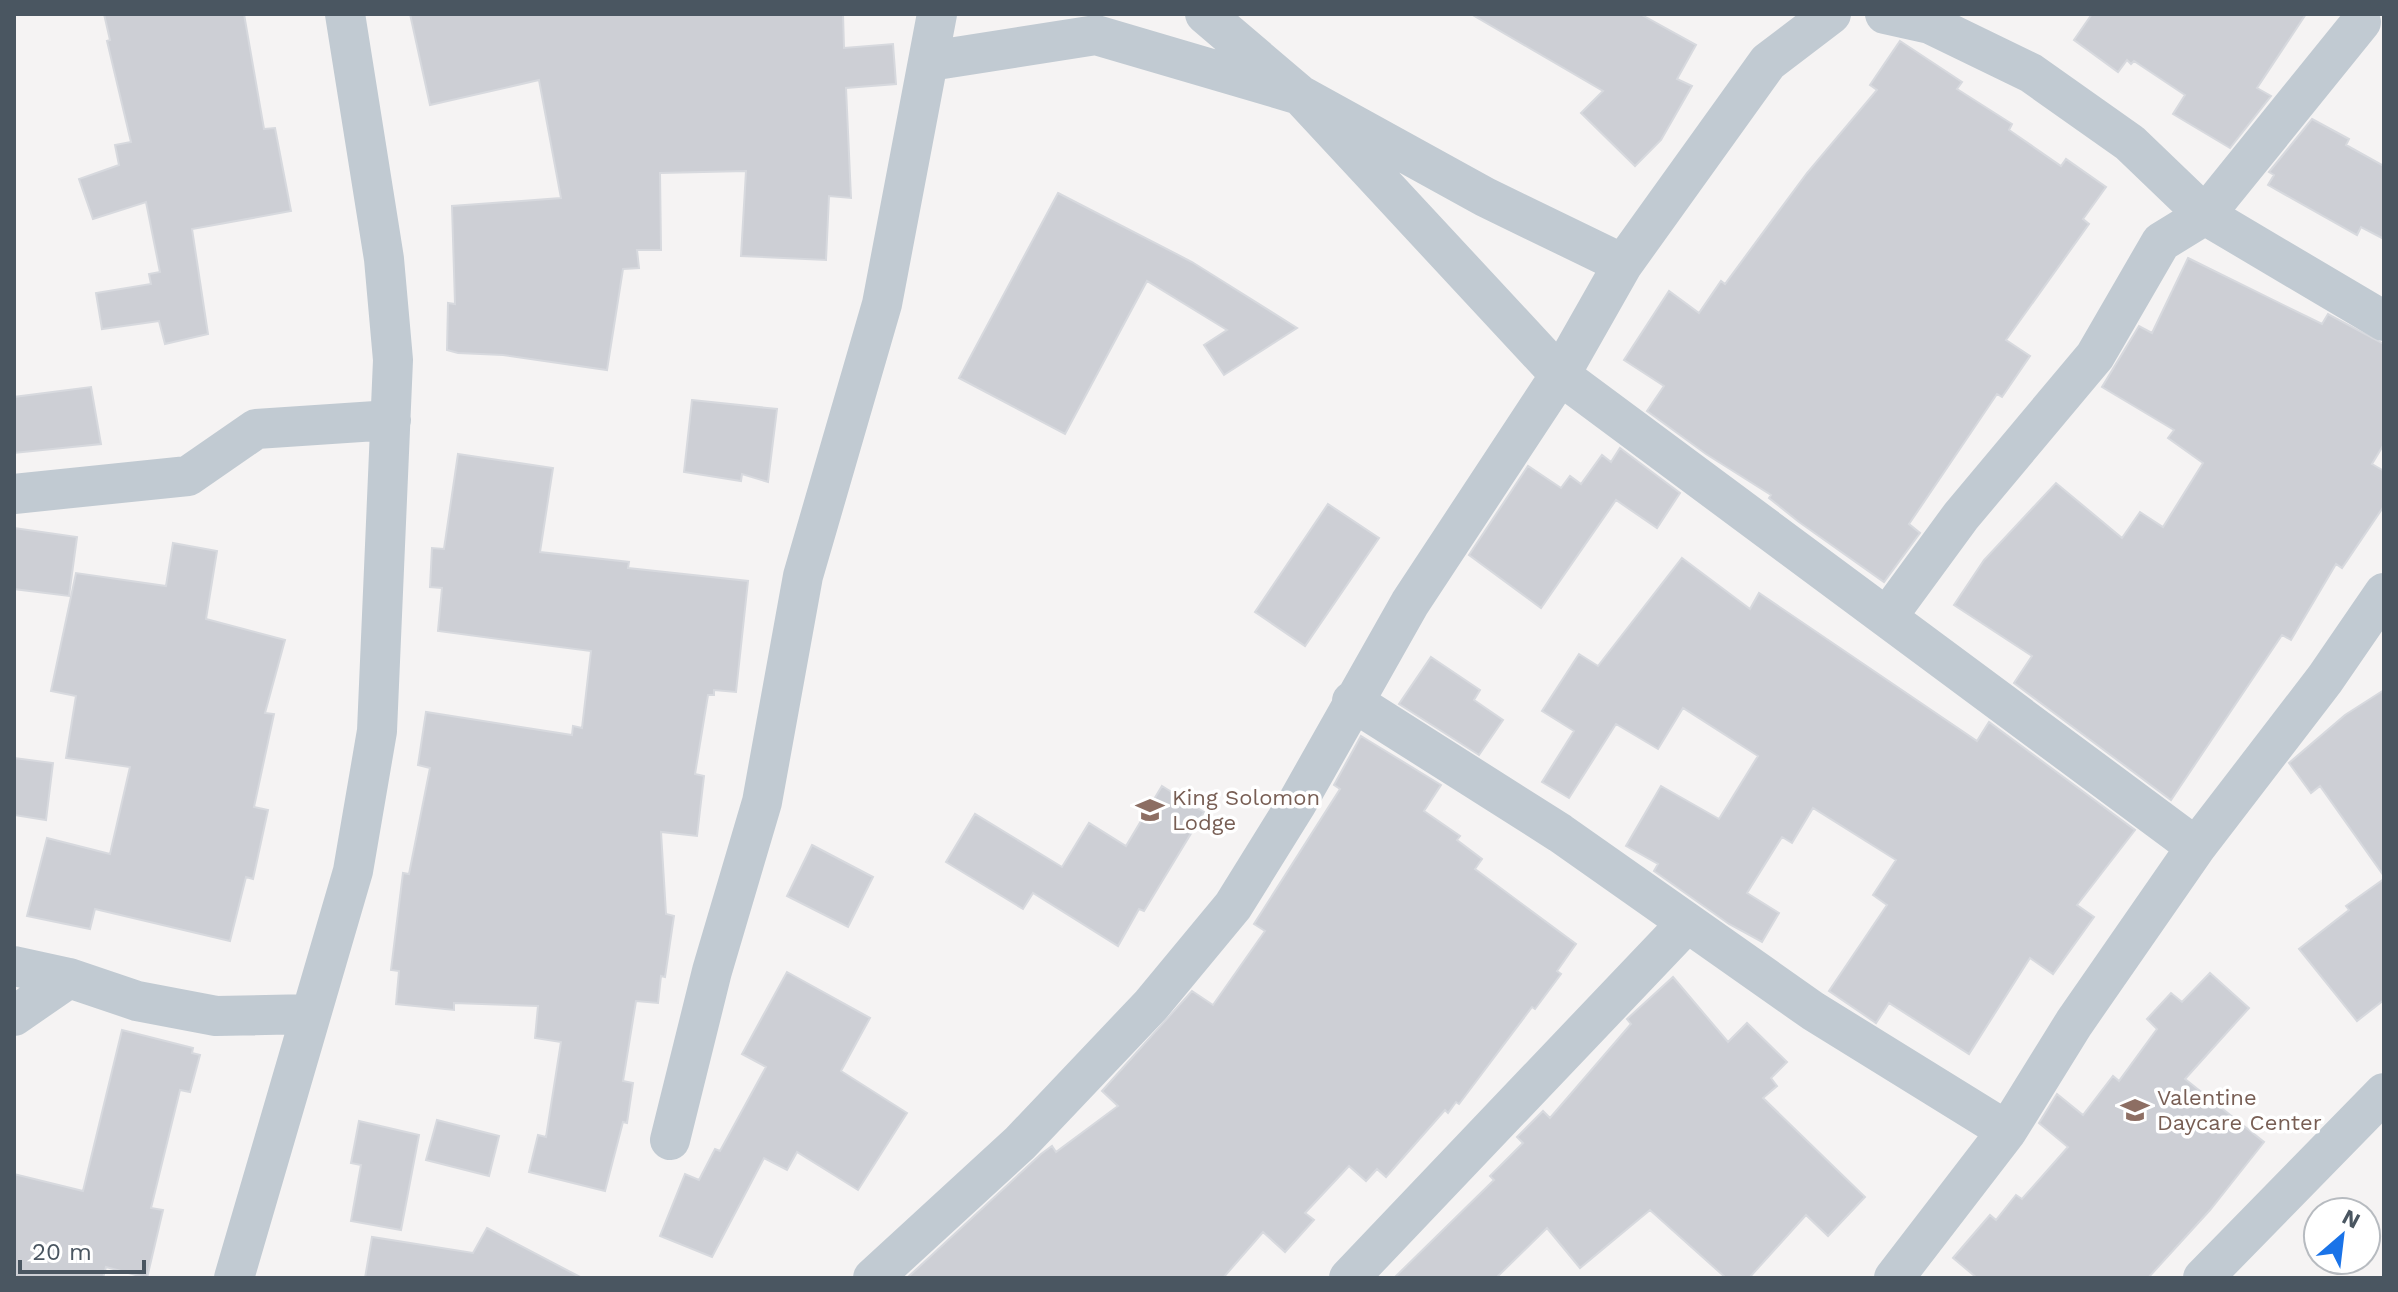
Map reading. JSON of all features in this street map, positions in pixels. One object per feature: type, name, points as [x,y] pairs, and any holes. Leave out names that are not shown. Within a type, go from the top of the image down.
[{"type":"street","points":[[234,1278],[353,871],[377,731],[393,360],[384,259],[345,14]]},
{"type":"street","points":[[670,1140],[712,971],[762,802],[803,576],[882,304],[937,14]]},
{"type":"street","points":[[1205,14],[1300,95],[1560,375],[2196,847]]},
{"type":"street","points":[[873,1278],[1020,1143],[1151,1005],[1233,906],[1297,803],[1410,603],[1560,375],[1623,264],[1768,62],[1831,14]]},
{"type":"street","points":[[1885,14],[1930,24],[2031,73],[2130,143],[2205,215],[2384,321]]},
{"type":"street","points":[[1887,617],[1961,516],[2095,356],[2161,242],[2205,215],[2364,23]]},
{"type":"street","points":[[930,61],[1096,35],[1300,95],[1485,197],[1623,264]]},
{"type":"street","points":[[14,494],[188,476],[256,429],[391,420]]},
{"type":"street","points":[[1894,1278],[2007,1131],[2074,1023],[2196,847],[2325,679],[2384,593]]},
{"type":"street","points":[[1352,701],[1560,833],[1813,1011],[2007,1131]]},
{"type":"street","points":[[1349,1278],[1687,923]]},
{"type":"street","points":[[14,966],[69,978],[137,1001],[216,1016],[311,1014]]},
{"type":"street","points":[[14,1016],[69,978]]},
{"type":"street","points":[[2203,1278],[2384,1093]]},
{"type":"building","points":[[104,14],[244,14],[264,129],[275,128],[291,211],[192,229],[208,334],[165,344],[159,321],[102,329],[96,293],[151,284],[149,274],[160,272],[146,202],[93,219],[79,179],[119,165],[115,145],[131,142],[107,41],[110,40]]},
{"type":"building","points":[[410,14],[843,14],[844,48],[893,44],[896,84],[846,88],[851,198],[829,196],[826,260],[741,256],[746,171],[660,173],[661,250],[637,250],[639,268],[623,269],[607,370],[503,355],[458,353],[447,350],[448,303],[455,304],[452,206],[561,198],[539,80],[430,105]]},
{"type":"building","points":[[1471,14],[1640,14],[1696,45],[1677,79],[1692,86],[1661,140],[1635,166],[1581,113],[1603,91]]},
{"type":"building","points":[[2092,14],[2306,14],[2257,88],[2271,96],[2230,148],[2173,114],[2185,95],[2134,61],[2131,64],[2127,60],[2118,72],[2074,40]]},
{"type":"building","points":[[1900,41],[1962,82],[1957,89],[2012,124],[2009,130],[2061,166],[2066,159],[2106,187],[2083,219],[2089,224],[2006,340],[2030,356],[2002,397],[1997,394],[1909,524],[1920,533],[1884,582],[1799,522],[1769,498],[1771,495],[1706,454],[1647,411],[1664,386],[1624,360],[1669,291],[1699,313],[1721,281],[1725,284],[1807,173],[1877,90],[1870,85]]},
{"type":"building","points":[[2312,119],[2349,139],[2346,145],[2384,166],[2384,239],[2361,227],[2357,235],[2268,185],[2274,175],[2269,172]]},
{"type":"building","points":[[1058,193],[1192,262],[1297,328],[1224,375],[1204,345],[1227,330],[1147,281],[1065,434],[959,378]]},
{"type":"building","points":[[2188,258],[2322,324],[2328,314],[2384,344],[2384,444],[2372,464],[2384,471],[2384,506],[2342,568],[2336,564],[2291,640],[2282,635],[2171,800],[2014,683],[2032,656],[1954,605],[1984,560],[2056,483],[2122,538],[2140,512],[2163,527],[2203,463],[2168,438],[2174,430],[2102,387],[2139,326],[2152,333]]},
{"type":"building","points":[[91,387],[101,444],[14,453],[14,397]]},
{"type":"building","points":[[692,400],[777,409],[768,482],[742,474],[741,481],[684,472]]},
{"type":"building","points":[[1620,448],[1680,493],[1657,528],[1616,500],[1541,608],[1469,555],[1528,466],[1561,488],[1570,476],[1581,484],[1602,455],[1611,462]]},
{"type":"building","points":[[458,454],[553,468],[540,552],[629,562],[628,568],[748,581],[736,692],[714,690],[714,695],[708,695],[695,774],[704,776],[697,836],[661,832],[666,914],[674,916],[665,977],[661,976],[658,1003],[636,1001],[623,1081],[633,1083],[627,1123],[623,1122],[605,1191],[529,1172],[538,1135],[546,1137],[561,1042],[535,1038],[538,1006],[454,1003],[454,1010],[396,1004],[399,971],[391,970],[403,873],[409,874],[430,768],[418,765],[426,712],[572,735],[573,726],[582,728],[591,651],[438,631],[442,588],[430,587],[432,548],[444,549]]},
{"type":"building","points":[[1328,504],[1379,538],[1305,646],[1255,612]]},
{"type":"building","points":[[14,528],[77,537],[69,596],[14,589]]},
{"type":"building","points":[[173,543],[217,551],[206,619],[285,640],[265,713],[274,714],[254,807],[268,810],[253,879],[246,877],[230,941],[95,909],[90,929],[27,916],[47,838],[110,854],[130,767],[66,758],[76,696],[51,691],[76,573],[166,586]]},
{"type":"building","points":[[1682,558],[1750,609],[1759,593],[1977,741],[1989,722],[2135,830],[2077,905],[2094,917],[2053,974],[2030,958],[1969,1054],[1889,1003],[1876,1023],[1829,991],[1887,905],[1873,895],[1896,860],[1813,808],[1792,843],[1782,837],[1747,893],[1779,913],[1762,942],[1729,924],[1654,871],[1658,864],[1626,846],[1661,786],[1719,819],[1758,756],[1683,708],[1658,749],[1616,724],[1569,798],[1542,782],[1574,731],[1542,711],[1579,654],[1598,666]]},
{"type":"building","points":[[1431,657],[1480,690],[1474,700],[1503,720],[1479,755],[1399,704]]},
{"type":"building","points":[[2384,690],[2384,876],[2320,786],[2311,793],[2289,763],[2345,715]]},
{"type":"building","points":[[1361,736],[1441,785],[1424,811],[1460,836],[1457,840],[1482,859],[1475,869],[1576,944],[1557,971],[1561,974],[1535,1009],[1532,1007],[1459,1104],[1456,1102],[1448,1113],[1445,1110],[1386,1177],[1377,1169],[1366,1181],[1349,1166],[1305,1213],[1314,1220],[1285,1252],[1263,1232],[1223,1278],[907,1278],[1041,1154],[1052,1146],[1056,1152],[1118,1106],[1102,1091],[1192,991],[1213,1005],[1265,931],[1254,924],[1340,789],[1334,785]]},
{"type":"building","points":[[14,758],[53,763],[46,820],[14,815]]},
{"type":"building","points":[[1162,786],[1204,812],[1144,911],[1139,909],[1118,946],[1033,893],[1023,909],[946,862],[975,814],[1062,867],[1089,823],[1126,846]]},
{"type":"building","points":[[812,845],[873,877],[848,927],[787,896]]},
{"type":"building","points":[[2384,879],[2384,1000],[2357,1021],[2299,949],[2349,910],[2346,906]]},
{"type":"building","points":[[787,972],[870,1018],[841,1071],[907,1113],[858,1190],[797,1152],[787,1170],[764,1158],[712,1257],[660,1236],[685,1174],[699,1180],[715,1149],[720,1151],[766,1067],[742,1054]]},
{"type":"building","points":[[2210,973],[2249,1008],[2185,1079],[2264,1142],[2210,1210],[2148,1278],[1977,1278],[1953,1258],[1990,1215],[1996,1220],[2016,1195],[2022,1199],[2068,1147],[2039,1123],[2057,1094],[2083,1115],[2113,1076],[2119,1081],[2157,1029],[2147,1019],[2171,993],[2182,1002]]},
{"type":"building","points":[[1673,977],[1728,1042],[1747,1023],[1787,1062],[1771,1078],[1777,1086],[1763,1098],[1865,1197],[1828,1236],[1806,1215],[1749,1278],[1726,1278],[1650,1210],[1580,1268],[1547,1228],[1496,1278],[1394,1278],[1494,1180],[1490,1176],[1523,1143],[1517,1137],[1543,1111],[1550,1118],[1631,1024],[1627,1019]]},
{"type":"building","points":[[122,1030],[193,1048],[192,1053],[200,1055],[190,1092],[180,1090],[151,1208],[163,1210],[147,1278],[106,1267],[103,1278],[14,1278],[14,1174],[83,1191]]},
{"type":"building","points":[[437,1120],[499,1136],[489,1176],[426,1160]]},
{"type":"building","points":[[359,1121],[419,1135],[401,1230],[351,1221],[361,1165],[351,1163]]},
{"type":"building","points":[[487,1228],[582,1278],[365,1278],[372,1237],[473,1253]]},
{"type":"place","name":"King Solomon Lodge","points":[[1150,810]]},
{"type":"place","name":"Valentine Daycare Center","points":[[2135,1110]]}]
